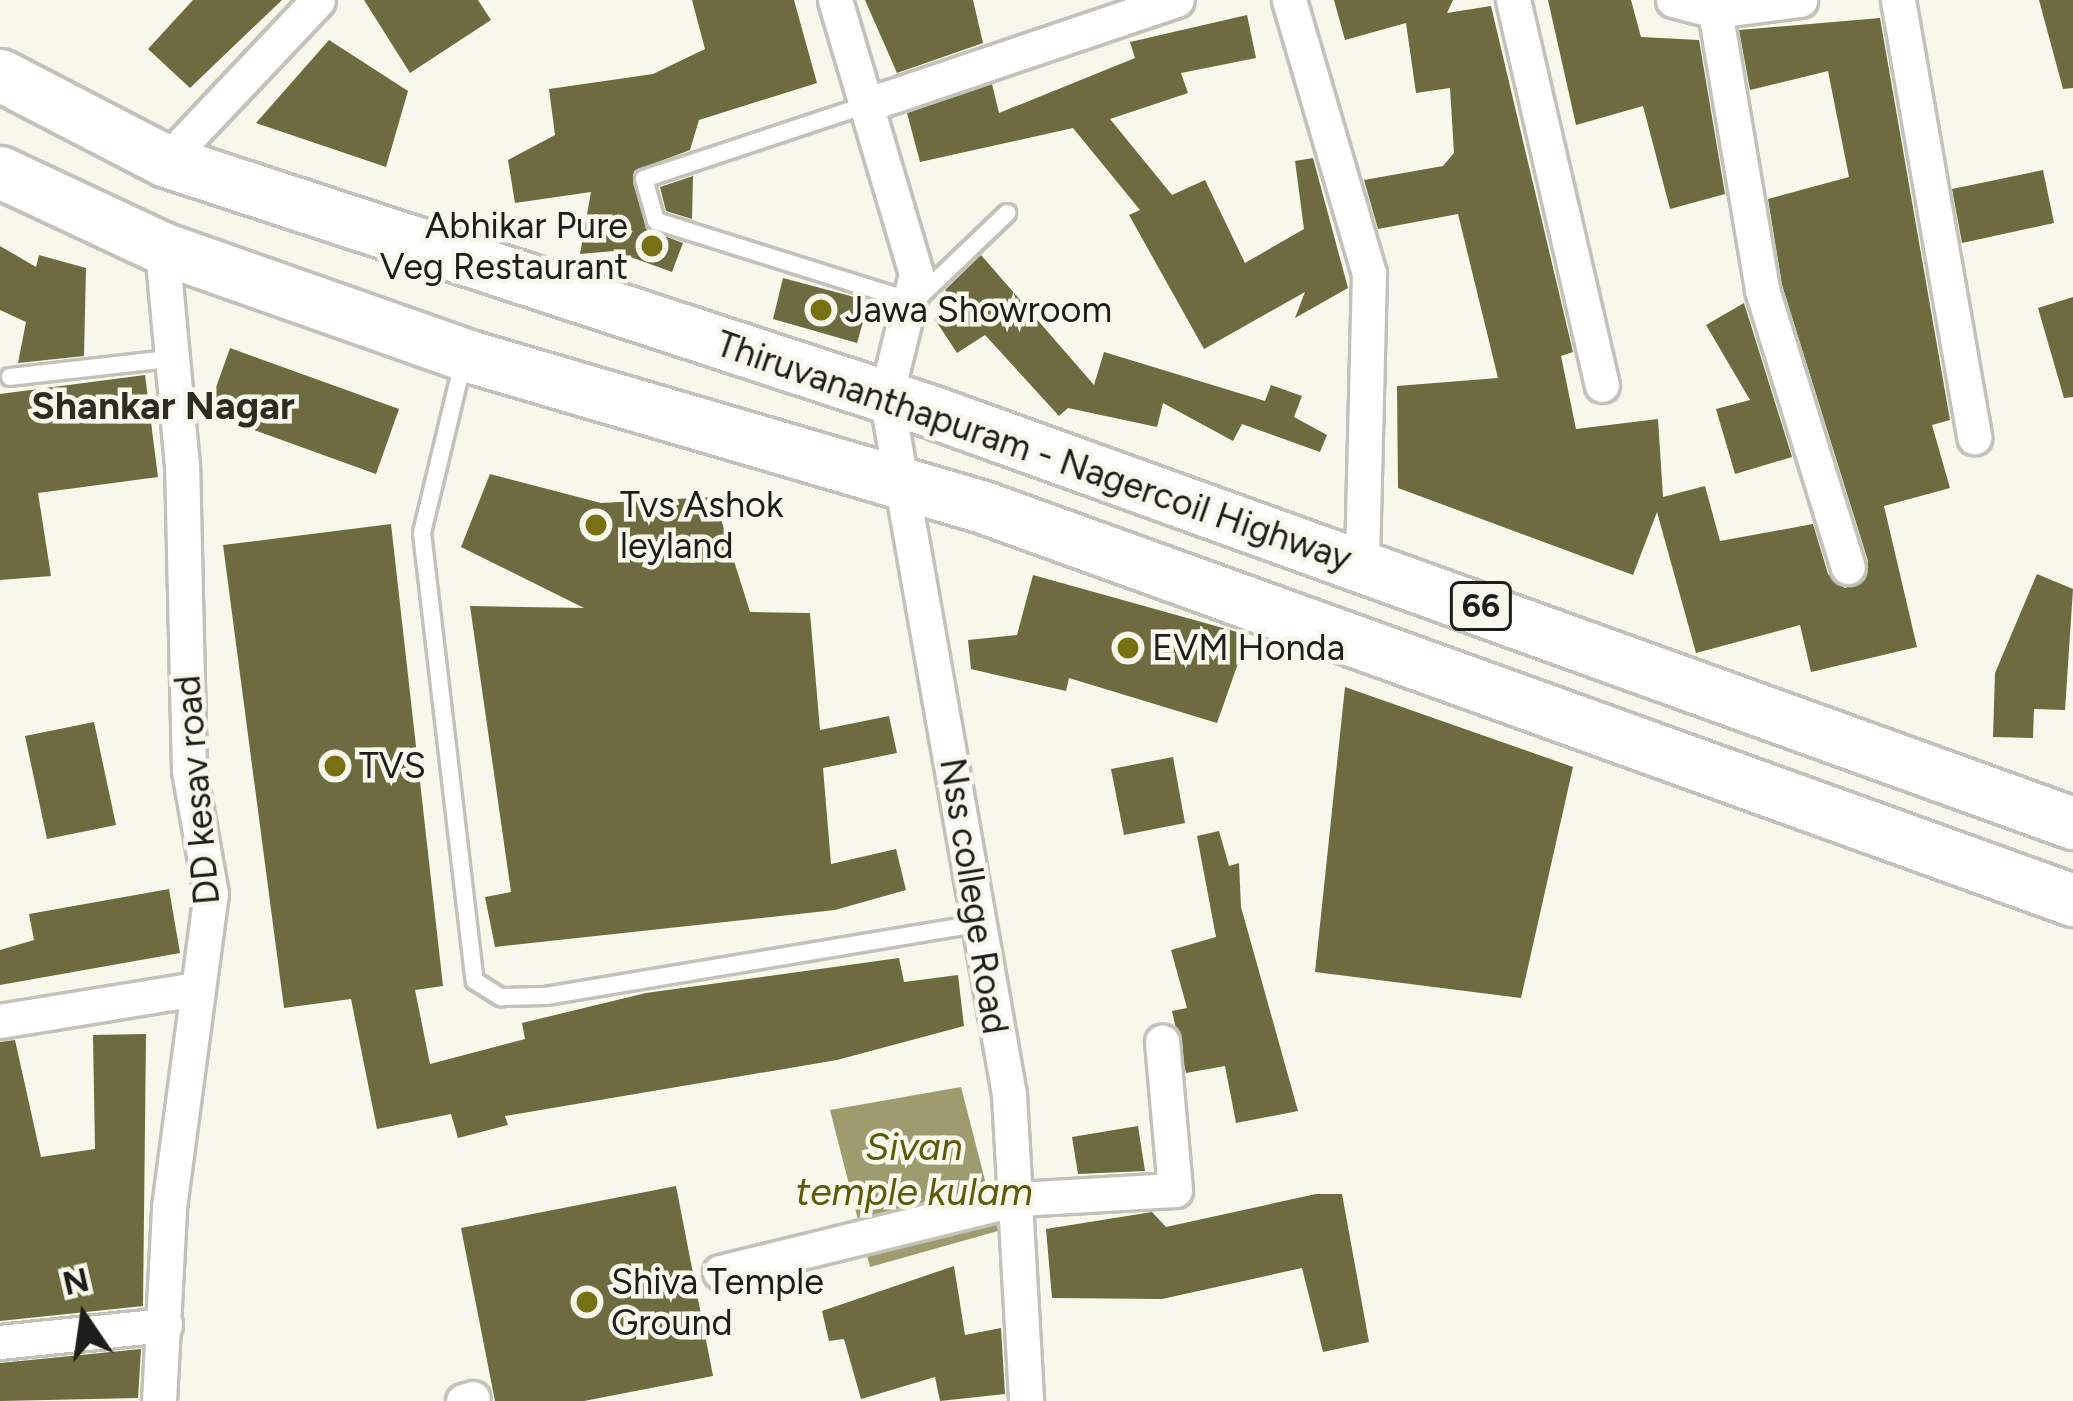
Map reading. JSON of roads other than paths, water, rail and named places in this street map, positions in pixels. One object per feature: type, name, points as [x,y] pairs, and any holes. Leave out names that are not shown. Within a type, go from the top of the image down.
[{"type":"main road","name":"Thiruvananthapuram - Nagercoil Highway","points":[[0,75],[166,161],[886,396],[1362,562],[2073,823]]},
{"type":"main road","name":"Thiruvananthapuram - Nagercoil Highway","points":[[0,172],[162,248],[465,355],[908,490],[983,507],[2073,900]]},
{"type":"street","points":[[166,161],[318,0]]},
{"type":"street","points":[[835,0],[916,274],[914,302],[886,396]]},
{"type":"street","points":[[866,105],[1177,0]]},
{"type":"street","points":[[1289,0],[1370,273],[1362,562]]},
{"type":"street","points":[[1514,0],[1602,385]]},
{"type":"street","points":[[1673,0],[1715,11],[1800,0]]},
{"type":"street","points":[[1898,0],[1974,437]]},
{"type":"street","points":[[1715,11],[1762,290],[1848,567]]},
{"type":"street","name":"DD kesav road","points":[[159,1401],[196,989],[211,894],[189,770],[162,248]]},
{"type":"street","name":"Nss college Road","points":[[886,396],[908,490],[1017,1199],[1026,1401]]},
{"type":"street","points":[[0,1021],[196,989]]},
{"type":"street","points":[[720,1272],[1017,1199],[1175,1190],[1162,1042]]},
{"type":"street","points":[[0,1342],[165,1325]]},
{"type":"lane","points":[[866,105],[644,179],[656,220],[914,302],[1007,213]]},
{"type":"lane","points":[[465,355],[422,533],[475,981],[501,998],[546,995],[976,924]]},
{"type":"lane","points":[[10,377],[169,358]]},
{"type":"water","name":"Sivan temple kulam","points":[[961,1087],[998,1231],[870,1267],[830,1110]]},
{"type":"place","name":"Abhikar Pure Veg Restaurant","points":[[652,246]]},
{"type":"place","name":"Jawa Showroom","points":[[821,310]]},
{"type":"place","name":"Tvs Ashok leyland","points":[[596,525]]},
{"type":"place","name":"EVM Honda","points":[[1128,648]]},
{"type":"place","name":"TVS","points":[[335,766]]},
{"type":"place","name":"Shiva Temple Ground","points":[[587,1302]]},
{"type":"district","name":"Shankar Nagar","points":[[163,406]]}]
